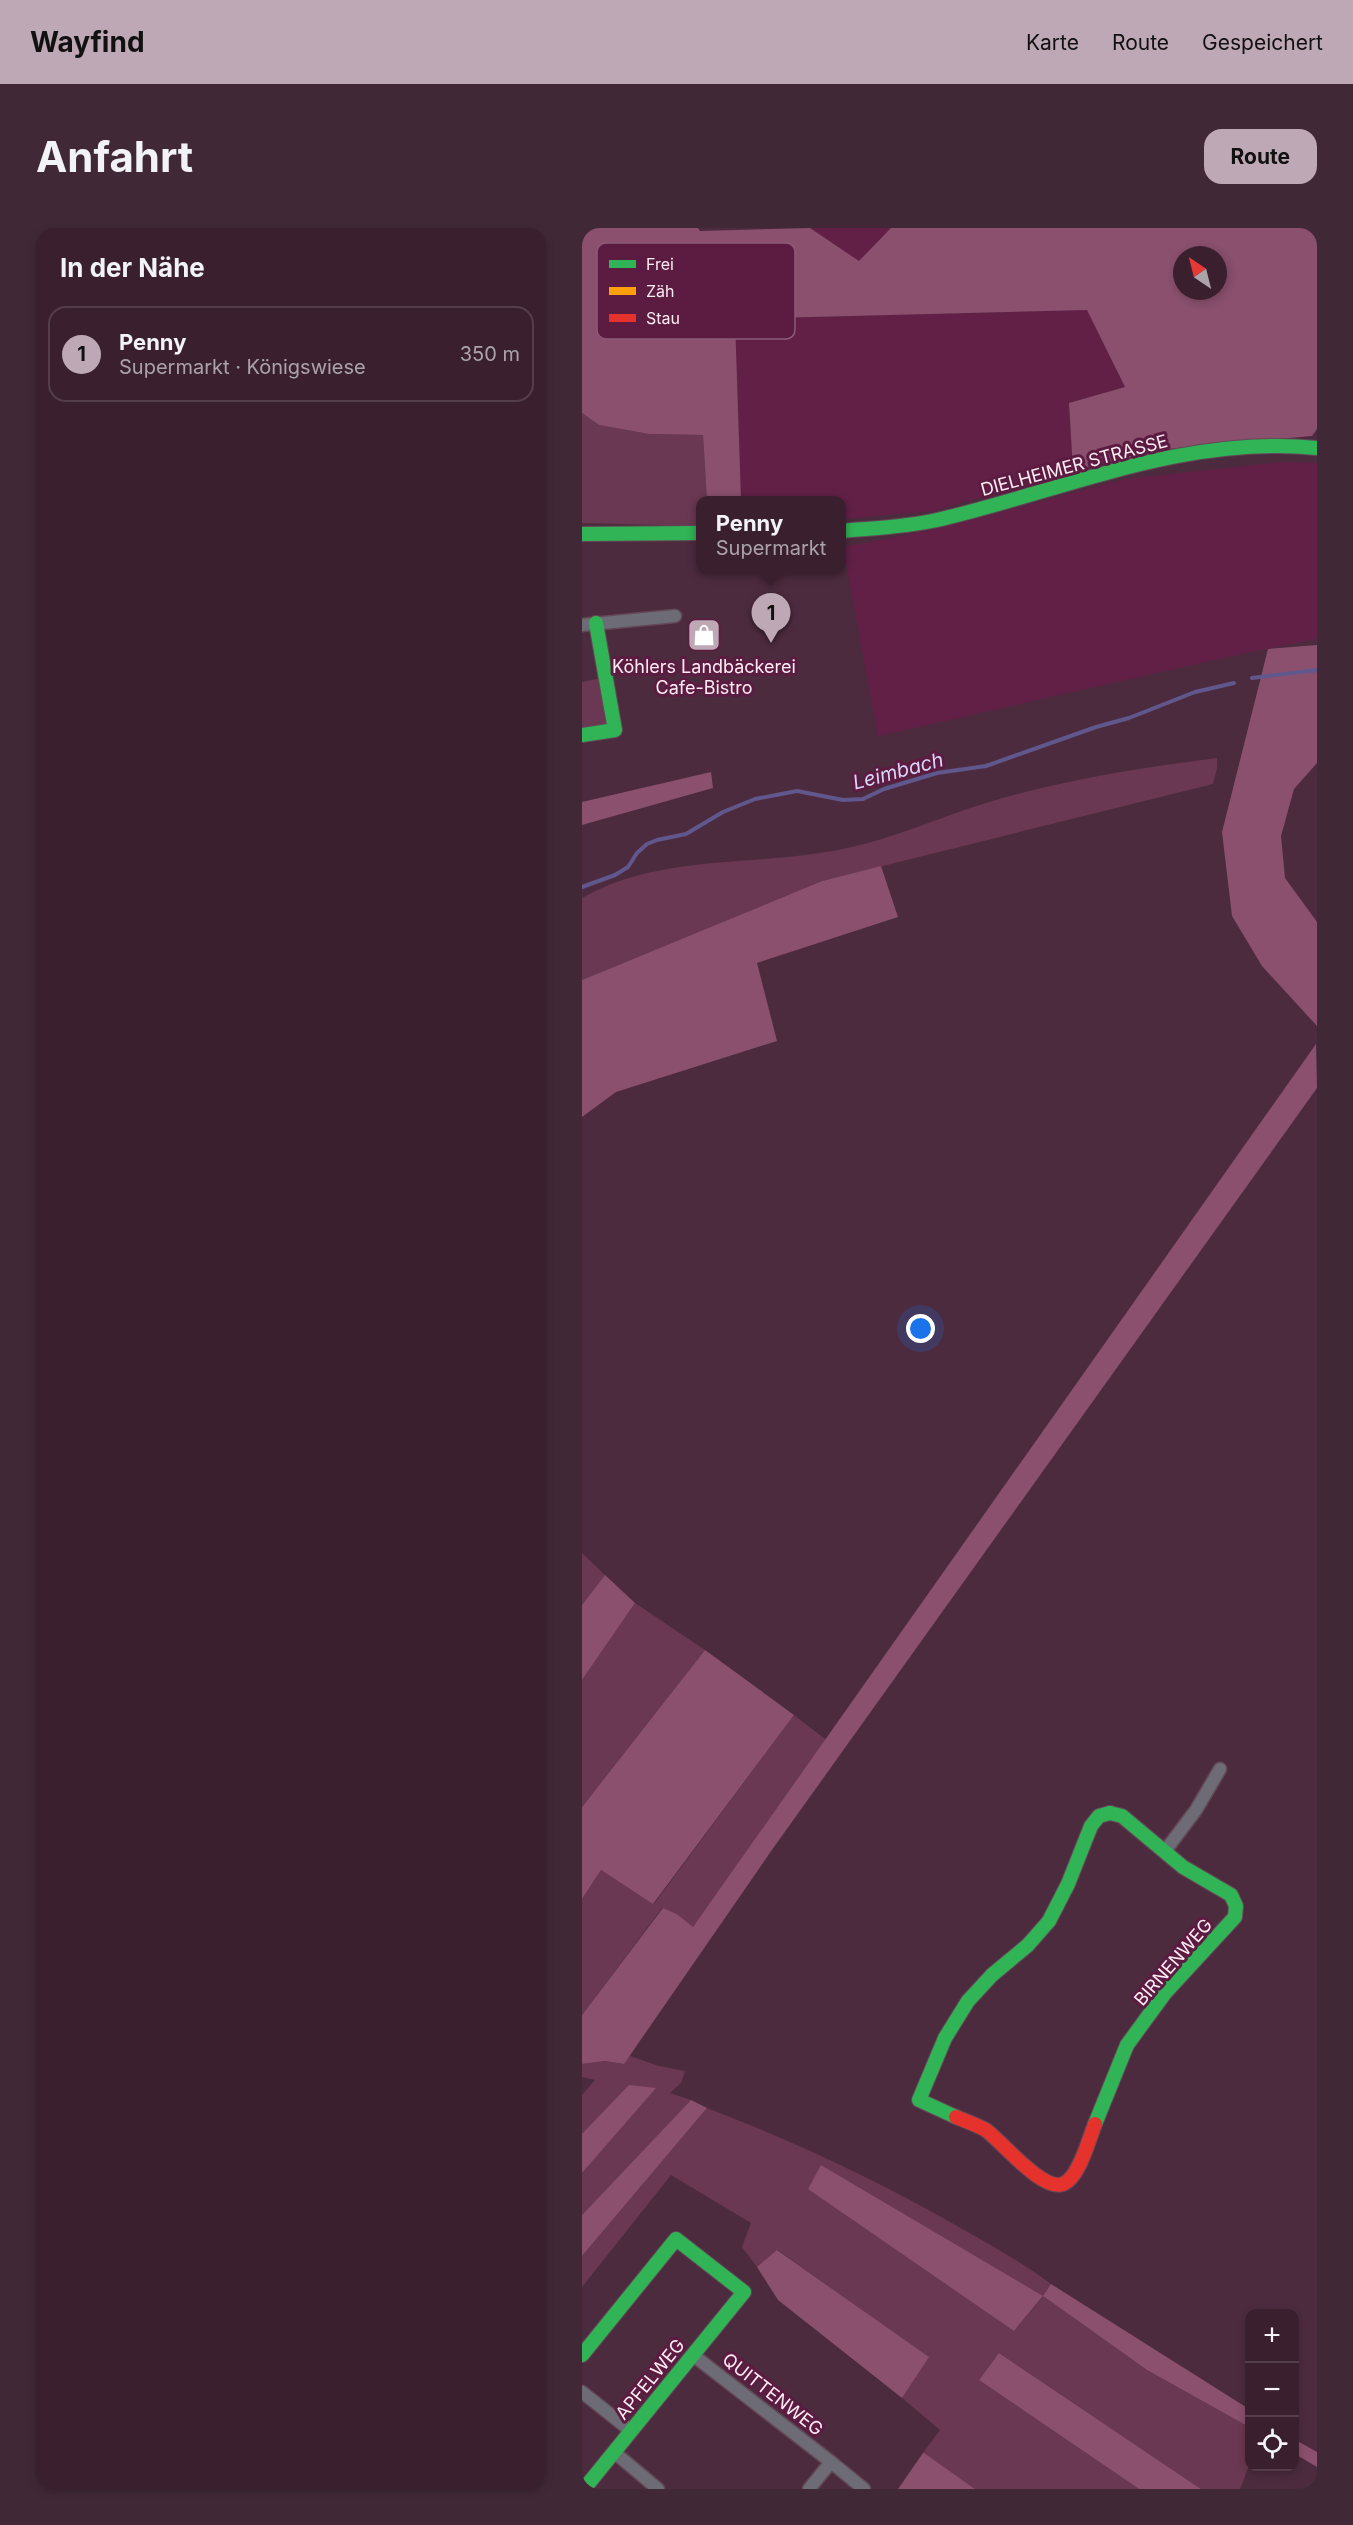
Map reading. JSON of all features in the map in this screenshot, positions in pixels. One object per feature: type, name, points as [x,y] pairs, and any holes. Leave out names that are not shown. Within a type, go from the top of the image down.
[{"type":"street","name":"DIELHEIMER STRASSE","points":[[846,531],[897,527],[935,520],[1070,481],[1166,457],[1246,447],[1317,448]]},
{"type":"street","points":[[582,534],[696,533]]},
{"type":"street","points":[[582,735],[615,730],[589,624],[675,616]]},
{"type":"street","points":[[1165,1851],[1196,1810],[1220,1769]]},
{"type":"street","name":"BIRNENWEG","points":[[1110,1813],[1122,1816],[1165,1851],[1184,1867],[1231,1895],[1236,1906],[1235,1917],[1165,1993],[1127,2045],[1076,2172],[1064,2184],[1053,2185],[1041,2179],[985,2130],[919,2100],[945,2038],[968,2001],[992,1975],[1028,1945],[1049,1921],[1068,1884],[1091,1826],[1100,1816],[1110,1813]]},
{"type":"street","name":"APFELWEG","points":[[582,2355],[676,2239],[744,2292],[584,2489]]},
{"type":"street","name":"QUITTENWEG","points":[[693,2355],[864,2489]]},
{"type":"street","points":[[582,2392],[632,2431]]},
{"type":"street","points":[[614,2452],[658,2489]]},
{"type":"street","points":[[808,2489],[831,2462]]},
{"type":"shaded area","points":[[582,228],[698,228],[700,231],[810,228],[859,261],[891,228],[1317,228],[1317,429],[1312,436],[1168,449],[1073,470],[1069,403],[1125,387],[1087,310],[795,317],[795,243],[597,243],[597,339],[736,339],[741,496],[707,496],[703,435],[649,434],[599,425],[582,413]]},
{"type":"shaded area","points":[[810,228],[891,228],[859,261]]},
{"type":"shaded area","points":[[1087,310],[1125,387],[1069,403],[1073,470],[934,511],[846,519],[846,496],[741,496],[735,339],[795,339],[795,317]]},
{"type":"shaded area","points":[[582,413],[599,425],[649,434],[703,435],[707,496],[696,496],[696,526],[582,523]]},
{"type":"shaded area","points":[[1281,462],[1317,463],[1317,639],[878,736],[846,563],[846,546],[941,528],[1125,479]]},
{"type":"shaded area","points":[[1317,645],[1317,763],[1294,789],[1281,836],[1285,878],[1317,922],[1317,1026],[1262,966],[1232,916],[1222,832],[1268,649]]},
{"type":"shaded area","points":[[602,678],[611,727],[582,732],[582,682]]},
{"type":"shaded area","points":[[1217,758],[1213,784],[822,881],[582,980],[582,898],[612,884],[677,867],[777,858],[843,849],[897,834],[986,803],[1071,781]]},
{"type":"shaded area","points":[[711,772],[713,788],[582,825],[582,802]]},
{"type":"shaded area","points":[[881,866],[898,917],[757,963],[777,1041],[616,1092],[582,1117],[582,980],[822,881]]},
{"type":"shaded area","points":[[1316,1044],[1317,1088],[774,1847],[624,2064],[605,2061],[582,2064],[582,2015],[663,1908],[677,1914],[693,1927]]},
{"type":"shaded area","points":[[582,1553],[605,1575],[582,1605]]},
{"type":"shaded area","points":[[605,1575],[635,1603],[582,1680],[582,1605]]},
{"type":"shaded area","points":[[635,1603],[705,1650],[582,1807],[582,1680]]},
{"type":"shaded area","points":[[705,1650],[794,1715],[653,1904],[601,1870],[582,1899],[582,1807]]},
{"type":"shaded area","points":[[794,1715],[829,1742],[693,1927],[677,1914],[662,1908],[582,2015],[582,1899],[601,1870],[654,1904]]},
{"type":"shaded area","points":[[627,2055],[659,2066],[685,2071],[681,2083],[670,2093],[691,2100],[582,2215],[582,2173],[655,2088],[582,2134],[582,2095],[595,2080],[582,2077],[582,2064],[605,2061],[623,2064]]},
{"type":"shaded area","points":[[629,2085],[656,2088],[582,2173],[582,2134]]},
{"type":"shaded area","points":[[691,2100],[707,2108],[582,2256],[582,2215]]},
{"type":"shaded area","points":[[707,2108],[806,2149],[871,2180],[935,2213],[1031,2270],[1051,2284],[1043,2296],[1147,2370],[1245,2425],[1245,2471],[1247,2471],[1240,2489],[1201,2489],[999,2353],[979,2380],[1139,2489],[975,2489],[923,2453],[940,2430],[902,2398],[928,2357],[778,2250],[757,2267],[742,2247],[751,2223],[671,2175],[582,2287],[582,2256]],"holes":[[[821,2165],[1043,2297],[1015,2330]]]},
{"type":"shaded area","points":[[821,2165],[1043,2296],[1014,2331],[808,2189]]},
{"type":"shaded area","points":[[777,2250],[929,2357],[902,2398],[778,2300],[757,2267]]},
{"type":"shaded area","points":[[1051,2284],[1245,2406],[1245,2425],[1147,2370],[1043,2296]]},
{"type":"shaded area","points":[[999,2353],[1201,2489],[1139,2489],[979,2380]]},
{"type":"shaded area","points":[[1299,2442],[1317,2452],[1317,2467],[1299,2456]]},
{"type":"shaded area","points":[[924,2453],[975,2489],[898,2489]]},
{"type":"waterway","name":"Leimbach","points":[[1252,678],[1317,670]]},
{"type":"waterway","name":"Leimbach","points":[[582,887],[615,875],[628,867],[637,853],[647,844],[686,834],[723,812],[755,799],[797,791],[843,800],[863,799],[884,789],[937,773],[986,766],[1096,727],[1129,718],[1195,692],[1234,683]]},
{"type":"traffic: fast","points":[[846,531],[902,526],[937,520],[1172,457],[1220,449],[1268,446],[1317,448]]},
{"type":"traffic: fast","points":[[582,534],[696,533]]},
{"type":"traffic: fast","points":[[582,735],[615,730],[596,623]]},
{"type":"traffic: fast","points":[[1095,2124],[1127,2045],[1165,1993],[1235,1917],[1236,1906],[1231,1895],[1183,1867],[1122,1816],[1110,1813]]},
{"type":"traffic: fast","points":[[956,2117],[919,2100],[945,2038],[968,2001],[992,1975],[1028,1945],[1049,1921],[1068,1884],[1091,1826],[1099,1816],[1110,1813]]},
{"type":"traffic: fast","points":[[582,2355],[676,2239],[744,2292],[584,2489]]},
{"type":"traffic: jam","points":[[956,2117],[986,2130],[1034,2174],[1055,2184],[1063,2184],[1074,2174],[1095,2124]]},
{"type":"place","name":"Köhlers Landbäckerei Cafe-Bistro","points":[[704,635]]},
{"type":"place","name":"Penny","points":[[771,643]]}]
